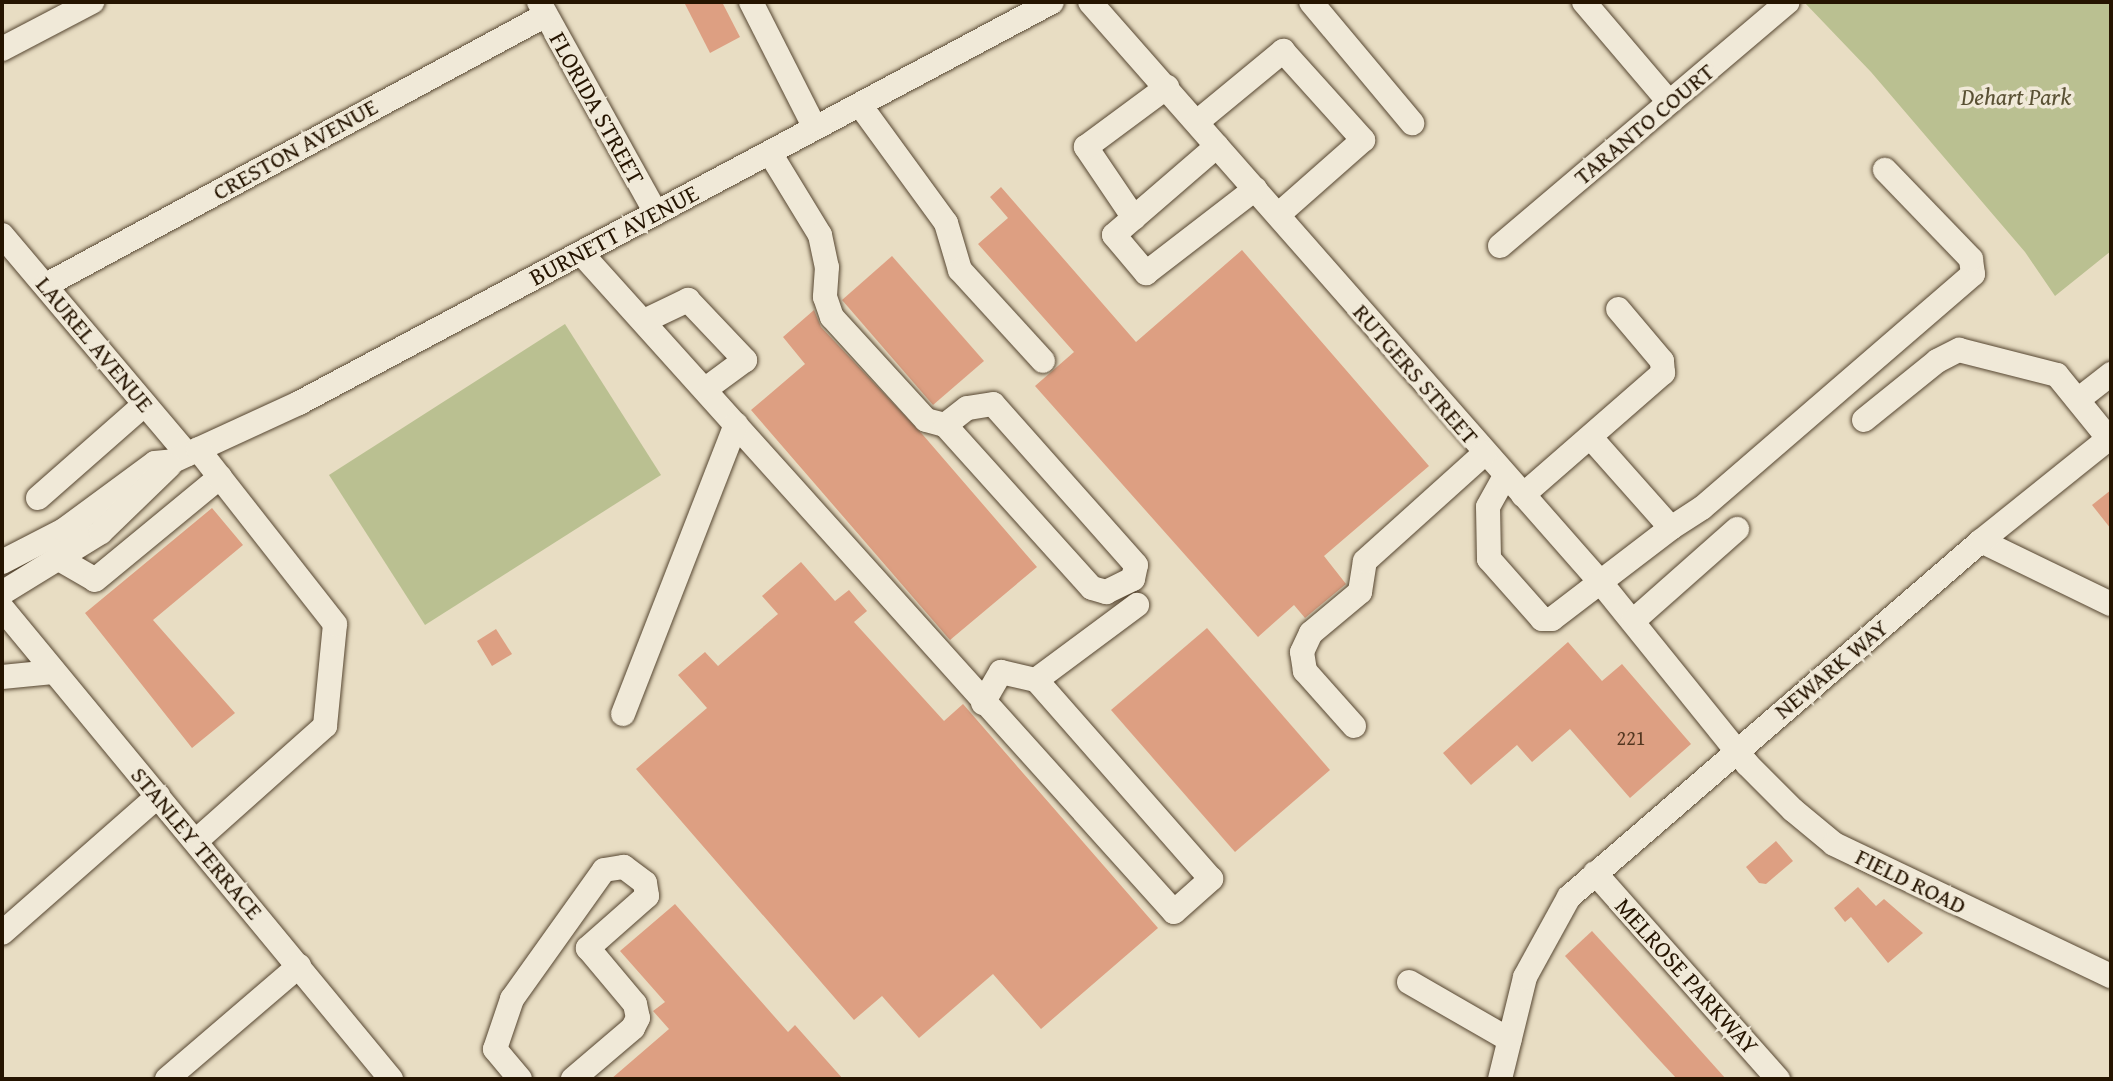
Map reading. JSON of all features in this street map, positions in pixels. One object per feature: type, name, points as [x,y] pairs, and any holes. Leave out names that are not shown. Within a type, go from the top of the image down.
[{"type":"street","points":[[2,49],[49,12],[92,2]]},
{"type":"street","points":[[751,2],[815,128]]},
{"type":"street","name":"BURNETT AVENUE","points":[[2,562],[100,503],[155,463],[186,455],[582,254],[1052,2]]},
{"type":"street","name":"RUTGERS STREET","points":[[1090,2],[1602,584],[1736,749]]},
{"type":"street","points":[[1311,2],[1412,123]]},
{"type":"street","points":[[1584,2],[1669,102]]},
{"type":"street","name":"TARANTO COURT","points":[[1500,246],[1788,2]]},
{"type":"street","name":"FLORIDA STREET","points":[[542,8],[656,213]]},
{"type":"street","name":"CRESTON AVENUE","points":[[46,285],[542,8]]},
{"type":"street","points":[[1197,122],[1283,51],[1363,140],[1278,215]]},
{"type":"street","points":[[1134,218],[1086,147],[1167,87]]},
{"type":"street","points":[[860,105],[946,223],[960,270],[1043,361]]},
{"type":"street","points":[[1217,146],[1114,235],[1146,273],[1255,189]]},
{"type":"street","points":[[770,153],[820,235],[827,267],[825,297],[832,317],[926,420],[945,425],[1092,588],[1106,592],[1133,579],[1136,565],[993,404],[967,408],[945,425]]},
{"type":"street","points":[[1505,476],[1488,507],[1489,559],[1542,619],[1552,619],[1702,508],[1973,274],[1971,259],[1885,170]]},
{"type":"street","name":"LAUREL AVENUE","points":[[2,235],[186,455],[220,477],[335,624],[325,726],[196,841]]},
{"type":"street","points":[[582,254],[707,388],[983,703],[1174,912],[1211,879],[1036,680],[1001,672],[983,703]]},
{"type":"street","points":[[644,321],[688,300],[745,360],[707,388]]},
{"type":"street","points":[[1523,495],[1663,373],[1662,361],[1618,309]]},
{"type":"street","points":[[1864,420],[1937,361],[1959,350],[2041,368],[2057,375],[2110,438]]},
{"type":"street","points":[[2079,399],[2111,374]]},
{"type":"street","points":[[38,498],[145,404]]},
{"type":"street","points":[[623,714],[736,424]]},
{"type":"street","points":[[1591,438],[1671,528]]},
{"type":"street","name":"NEWARK WAY","points":[[1500,1079],[1525,977],[1559,910],[1595,873],[1736,749],[1981,541],[2110,438]]},
{"type":"street","points":[[1354,726],[1305,671],[1302,652],[1311,633],[1360,592],[1365,561],[1485,453]]},
{"type":"street","name":"BURNETT AVENUE","points":[[2,593],[61,560],[101,532],[186,455]]},
{"type":"street","points":[[77,465],[100,503]]},
{"type":"street","points":[[61,560],[95,580],[220,477]]},
{"type":"street","points":[[1633,621],[1737,529]]},
{"type":"street","points":[[1981,541],[2111,604]]},
{"type":"street","points":[[1036,680],[1137,605]]},
{"type":"street","name":"STANLEY TERRACE","points":[[2,608],[391,1079]]},
{"type":"street","points":[[2,677],[53,672]]},
{"type":"street","name":"FIELD ROAD","points":[[1736,749],[1793,810],[1834,844],[2111,976]]},
{"type":"street","points":[[2,933],[158,796]]},
{"type":"street","points":[[520,1079],[495,1049],[512,999],[604,870],[624,867],[645,883],[647,896],[588,948]]},
{"type":"street","name":"MELROSE PARKWAY","points":[[1595,873],[1778,1079]]},
{"type":"street","points":[[566,923],[635,1004],[638,1018],[633,1028],[573,1079]]},
{"type":"street","points":[[167,1079],[299,966]]},
{"type":"street","points":[[1409,982],[1510,1040]]},
{"type":"green space","name":"Dehart Park","points":[[1804,2],[2111,2],[2111,251],[2055,296],[2025,252],[1871,72]]},
{"type":"green space","points":[[565,324],[661,475],[425,625],[329,475]]},
{"type":"building","points":[[684,2],[722,2],[740,37],[710,53]]},
{"type":"building","points":[[1001,187],[1136,342],[1242,250],[1429,466],[1324,556],[1346,584],[1305,618],[1294,605],[1258,637],[1035,386],[1074,352],[978,244],[1008,218],[990,197]]},
{"type":"building","points":[[892,256],[984,361],[933,405],[842,300]]},
{"type":"building","points":[[814,310],[821,327],[923,435],[1037,567],[950,640],[751,410],[805,364],[783,337]]},
{"type":"building","points":[[2111,490],[2111,529],[2092,505]]},
{"type":"building","points":[[212,508],[243,545],[153,620],[235,713],[192,748],[85,613]]},
{"type":"building","points":[[801,562],[835,601],[849,590],[867,611],[854,622],[944,721],[963,704],[1158,928],[1041,1029],[993,974],[919,1038],[882,996],[854,1020],[636,769],[707,708],[678,675],[705,652],[718,666],[778,614],[762,596]]},
{"type":"building","points":[[1207,628],[1330,770],[1235,852],[1111,710]]},
{"type":"building","points":[[496,629],[512,654],[492,666],[477,641]]},
{"type":"building","points":[[1568,642],[1602,681],[1622,664],[1691,744],[1630,798],[1570,729],[1532,762],[1517,745],[1471,785],[1443,753]]},
{"type":"building","points":[[1776,841],[1793,861],[1766,884],[1759,883],[1746,867]]},
{"type":"building","points":[[1858,887],[1876,906],[1884,899],[1923,933],[1888,963],[1851,917],[1845,922],[1834,908]]},
{"type":"building","points":[[675,904],[788,1032],[795,1025],[843,1079],[611,1079],[669,1029],[653,1011],[665,1002],[620,951]]},
{"type":"building","points":[[1592,931],[1726,1079],[1677,1079],[1648,1048],[1565,956]]}]
